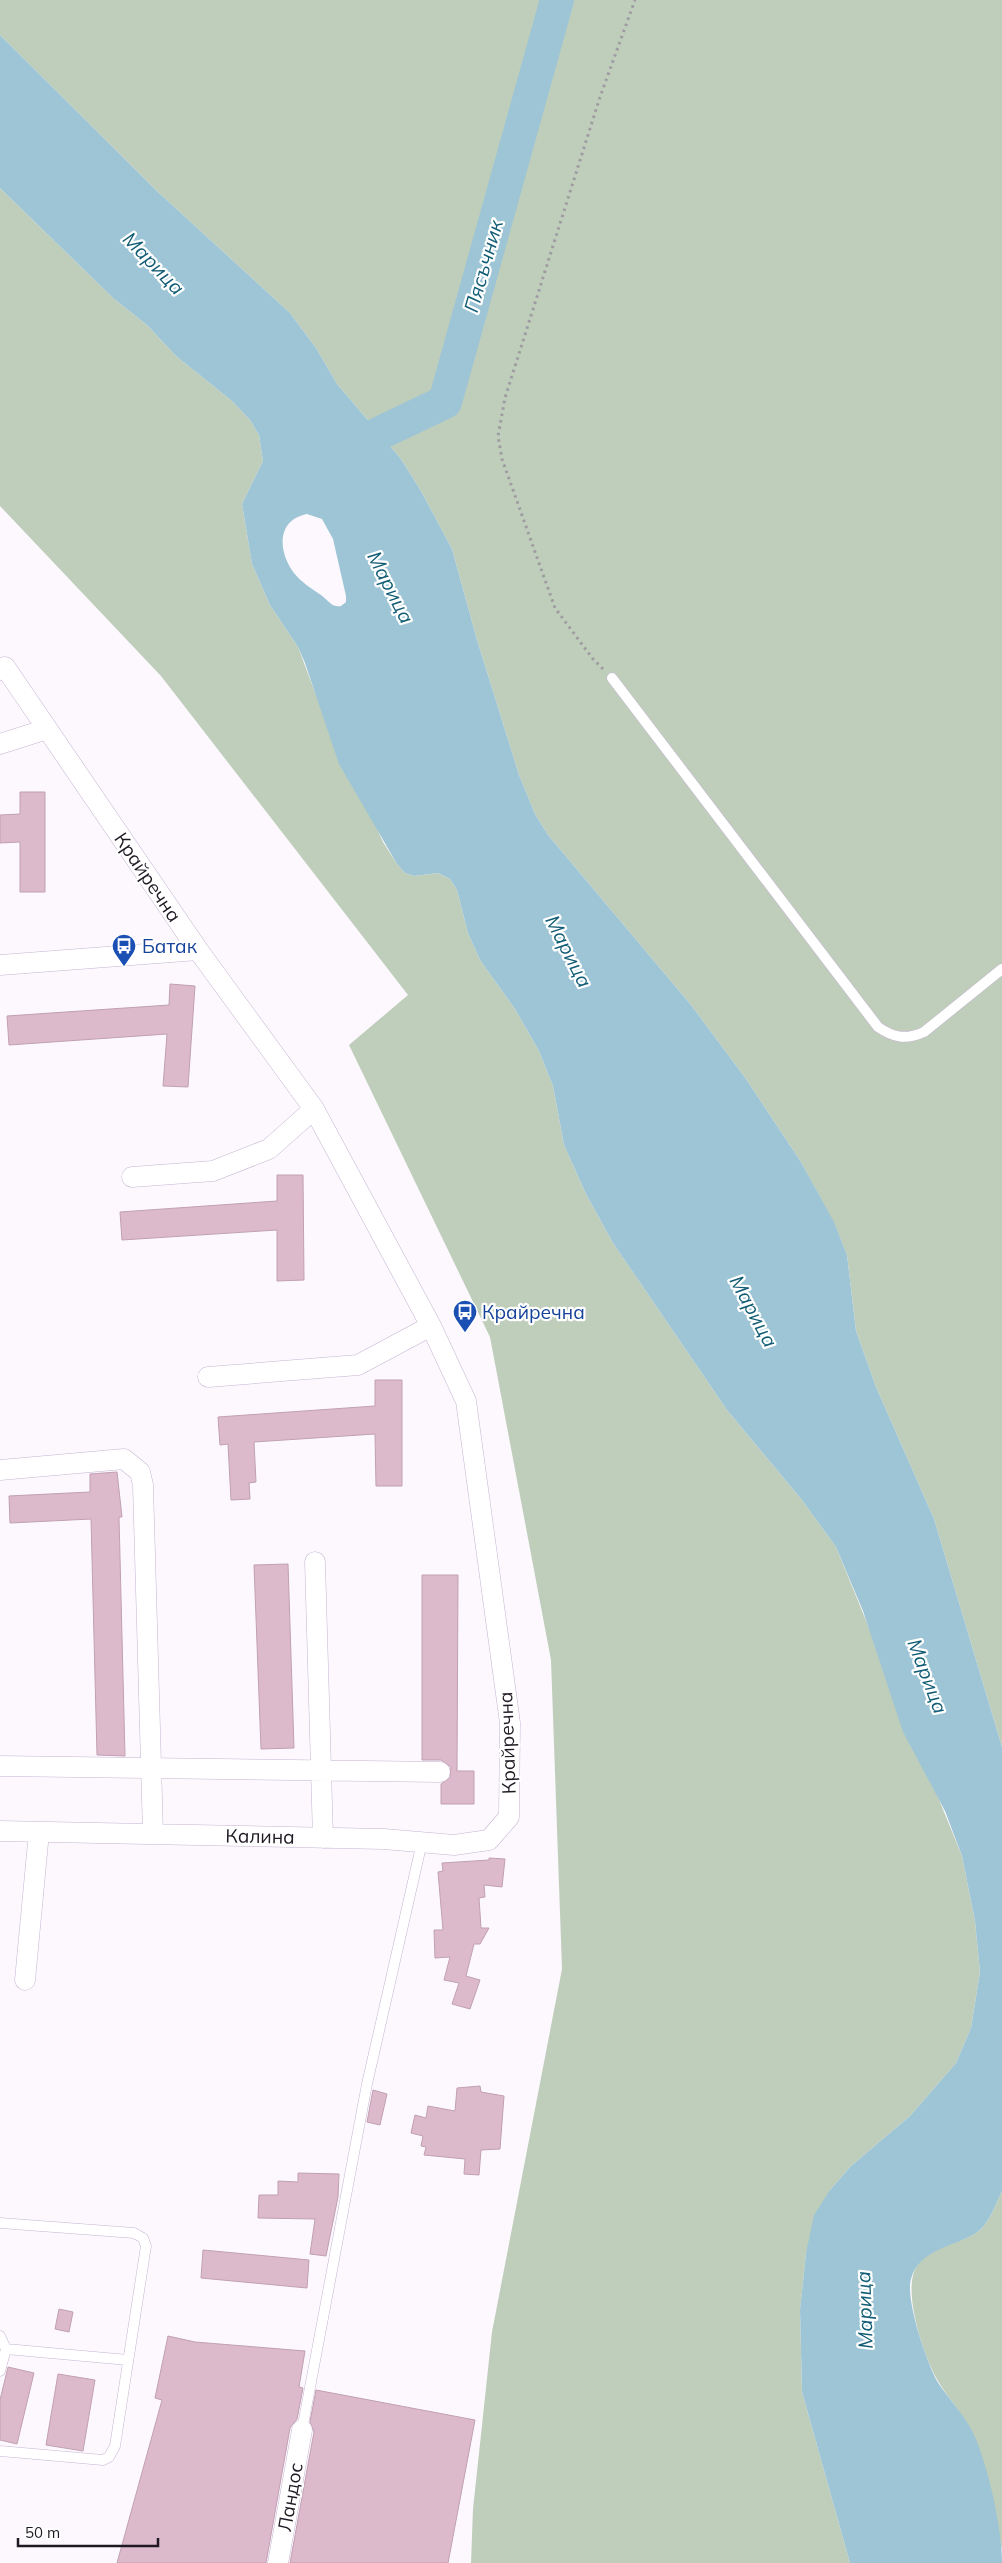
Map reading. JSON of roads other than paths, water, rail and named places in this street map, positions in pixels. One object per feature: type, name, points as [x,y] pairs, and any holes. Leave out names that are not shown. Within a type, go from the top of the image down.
[{"type":"street","name":"Крайречна","points":[[2,669],[47,729],[198,950],[314,1109],[431,1326],[466,1401],[510,1723],[509,1816]]},
{"type":"street","points":[[0,744],[47,729]]},
{"type":"street","points":[[0,965],[198,950]]},
{"type":"street","points":[[132,1177],[213,1171],[269,1149],[314,1109]]},
{"type":"street","points":[[208,1377],[358,1365],[431,1326]]},
{"type":"street","points":[[0,1470],[124,1459],[140,1472],[144,1485],[153,1834]]},
{"type":"street","points":[[316,1562],[323,1838]]},
{"type":"street","points":[[0,1766],[440,1772]]},
{"type":"street","name":"Калина","points":[[0,1831],[323,1838],[454,1844],[489,1840],[509,1816]]},
{"type":"street","points":[[25,1980],[39,1832]]},
{"type":"street","name":"Ландос","points":[[278,2563],[302,2430]]},
{"type":"lane","points":[[612,678],[878,1027],[891,1036],[910,1038],[924,1032],[1002,969]]},
{"type":"lane","points":[[302,2430],[367,2084],[422,1842]]},
{"type":"lane","points":[[0,2223],[134,2233],[143,2238],[146,2246],[115,2446],[109,2457],[103,2460],[0,2451]]},
{"type":"lane","points":[[0,2336],[6,2349],[0,2371]]},
{"type":"lane","points":[[6,2349],[128,2360]]},
{"type":"water","name":"Марица","points":[[0,35],[158,192],[290,313],[316,348],[337,384],[401,459],[421,491],[452,549],[477,640],[519,775],[535,814],[548,835],[691,1005],[746,1079],[801,1162],[834,1222],[847,1255],[856,1331],[876,1387],[934,1519],[1002,1747],[1002,2191],[991,2214],[980,2230],[967,2238],[938,2250],[921,2261],[911,2279],[910,2289],[918,2331],[933,2372],[937,2381],[967,2422],[980,2450],[990,2482],[997,2516],[1002,2563],[850,2563],[802,2392],[800,2310],[806,2253],[814,2215],[830,2190],[851,2166],[910,2116],[956,2063],[971,2028],[980,1972],[975,1921],[962,1856],[945,1811],[903,1732],[863,1611],[836,1547],[802,1500],[727,1410],[613,1243],[586,1194],[564,1145],[553,1086],[539,1051],[515,1009],[480,960],[468,933],[457,890],[450,879],[438,873],[414,876],[405,873],[397,864],[339,764],[305,663],[298,647],[270,605],[252,564],[242,504],[263,461],[259,435],[250,420],[232,401],[176,356],[147,325],[113,298],[0,188]],"holes":[[[307,514],[322,519],[333,539],[346,596],[346,602],[341,606],[333,605],[294,573],[285,556],[283,547],[285,530],[297,517]]]},
{"type":"waterway","name":"Пясъчник","points":[[343,460],[380,433],[445,402],[557,0]]},
{"type":"place","name":"Батак","points":[[124,967]]},
{"type":"place","name":"Крайречна","points":[[465,1333]]}]
